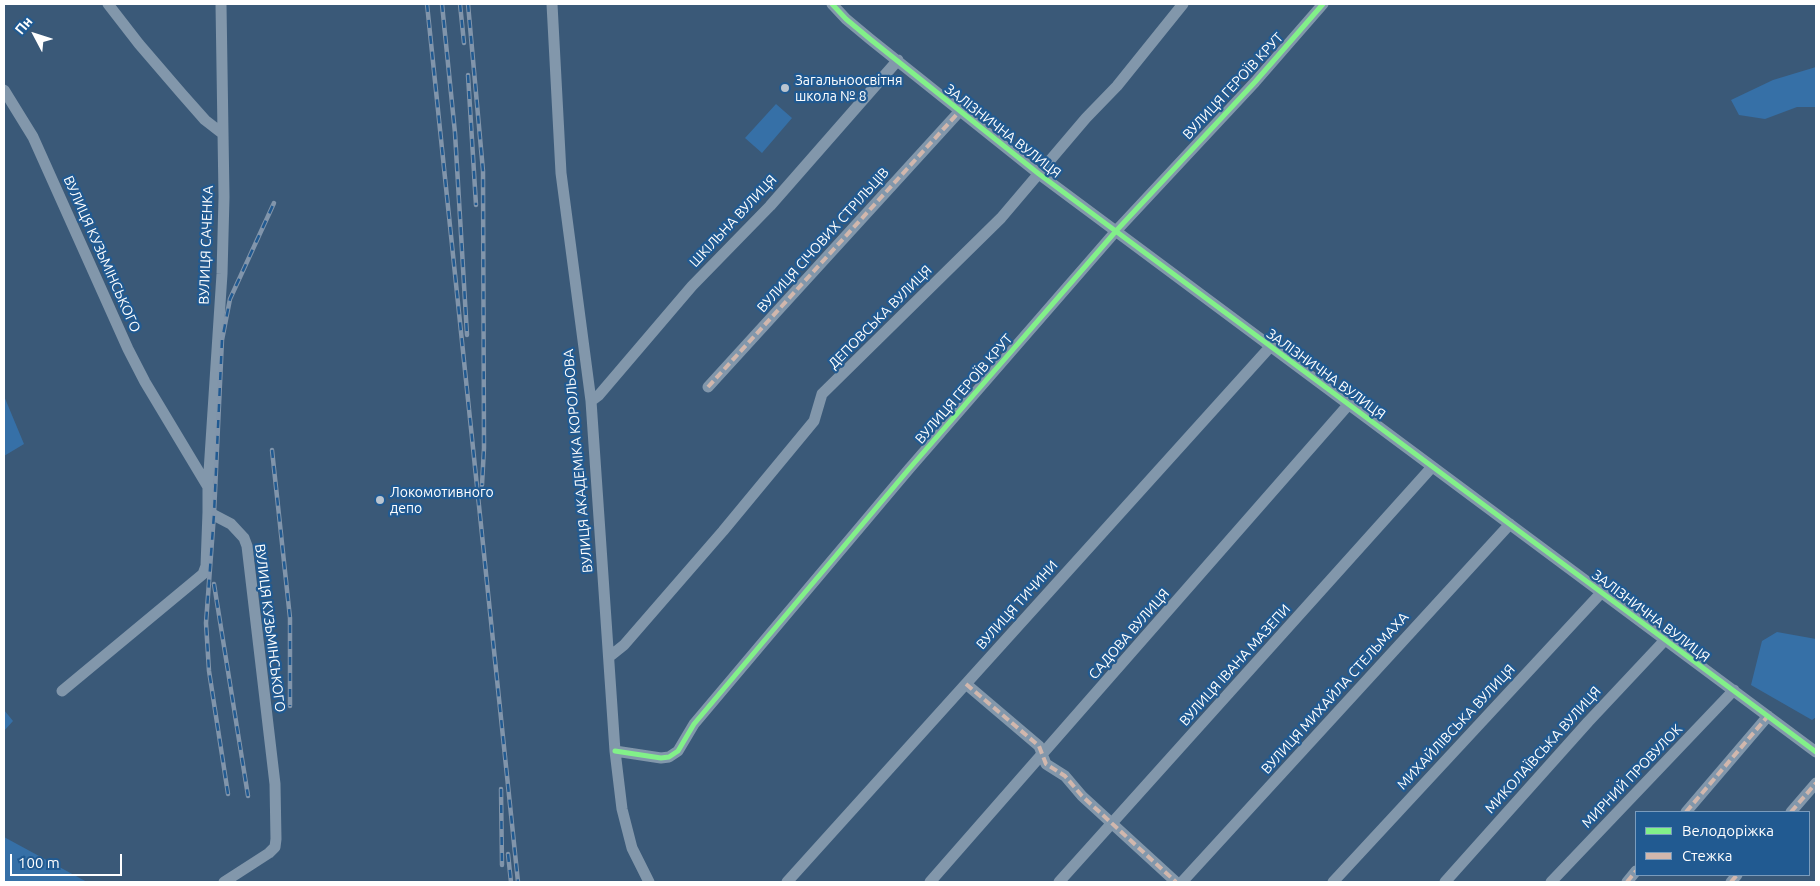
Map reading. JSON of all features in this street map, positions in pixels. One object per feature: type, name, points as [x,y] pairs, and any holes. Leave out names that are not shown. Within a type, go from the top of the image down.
[{"type":"street","points":[[108,4],[139,44],[205,120],[223,134]]},
{"type":"street","name":"ВУЛИЦЯ САЧЕНКА","points":[[208,487],[222,274],[223,134],[221,4]]},
{"type":"street","name":"ВУЛИЦЯ АКАДЕМІКА КОРОЛЬОВА","points":[[552,4],[561,173],[591,401],[616,751],[622,809],[632,848],[649,882]]},
{"type":"street","name":"ЗАЛІЗНИЧНА ВУЛИЦЯ","points":[[832,4],[846,19],[959,112],[1039,174],[1816,752]]},
{"type":"street","name":"ДЕПОВСЬКА ВУЛИЦЯ","points":[[609,657],[624,645],[723,531],[814,421],[822,394],[1001,218],[1086,118],[1129,72],[1183,4]]},
{"type":"street","name":"ВУЛИЦЯ ГЕРОЇВ КРУТ","points":[[616,751],[660,758],[670,757],[678,751],[694,724],[909,469],[1116,231],[1255,82],[1323,4]]},
{"type":"street","name":"ШКІЛЬНА ВУЛИЦЯ","points":[[591,401],[599,395],[692,286],[770,206],[898,60]]},
{"type":"street","name":"ВУЛИЦЯ КУЗЬМІНСЬКОГО","points":[[4,90],[33,137],[132,357],[208,487]]},
{"type":"street","name":"ВУЛИЦЯ СІЧОВИХ СТРІЛЬЦІВ","points":[[708,387],[959,112]]},
{"type":"street","name":"ВУЛИЦЯ ТИЧИНИ","points":[[787,882],[1270,347]]},
{"type":"street","name":"САДОВА ВУЛИЦЯ","points":[[930,882],[1042,757],[1348,404]]},
{"type":"street","name":"ВУЛИЦЯ ІВАНА МАЗЕПИ","points":[[1058,882],[1432,467]]},
{"type":"street","points":[[62,691],[197,580],[206,566],[208,487]]},
{"type":"street","name":"ВУЛИЦЯ КУЗЬМІНСЬКОГО","points":[[208,512],[214,514],[238,531],[246,546],[275,784],[275,847],[269,853],[224,882]]},
{"type":"street","name":"ВУЛИЦЯ МИХАЙЛА СТЕЛЬМАХА","points":[[1182,882],[1510,524]]},
{"type":"street","name":"МИХАЙЛІВСЬКА ВУЛИЦЯ","points":[[1334,882],[1601,593]]},
{"type":"street","name":"МИКОЛАЇВСЬКА ВУЛИЦЯ","points":[[1445,882],[1588,722],[1665,640]]},
{"type":"street","points":[[966,684],[1039,746],[1046,764],[1065,776],[1112,823],[1176,882]]},
{"type":"street","name":"МИРНИЙ ПРОВУЛОК","points":[[1552,882],[1734,690]]},
{"type":"street","points":[[1687,811],[1768,716]]},
{"type":"street","points":[[1792,811],[1816,783]]},
{"type":"street","points":[[1627,882],[1635,872]]},
{"type":"shaded area","points":[[1816,67],[1816,107],[1797,107],[1765,119],[1739,115],[1731,100],[1773,80]]},
{"type":"shaded area","points":[[776,104],[792,118],[762,153],[745,138]]},
{"type":"shaded area","points":[[4,396],[24,444],[4,456]]},
{"type":"shaded area","points":[[1777,632],[1816,639],[1816,717],[1812,720],[1751,685],[1762,641]]},
{"type":"shaded area","points":[[4,710],[13,721],[4,731]]},
{"type":"shaded area","points":[[4,837],[87,882],[4,882]]},
{"type":"railway","points":[[427,4],[518,882]]},
{"type":"railway","points":[[442,4],[455,133],[467,335]]},
{"type":"railway","points":[[460,4],[464,43]]},
{"type":"railway","points":[[468,4],[483,171],[484,448],[482,485]]},
{"type":"railway","points":[[468,75],[476,205]]},
{"type":"railway","points":[[228,794],[209,671],[206,623],[214,514],[222,340],[230,299],[274,203]]},
{"type":"railway","points":[[272,450],[290,618],[290,706]]},
{"type":"railway","points":[[214,584],[248,796]]},
{"type":"railway","points":[[501,789],[502,865]]},
{"type":"railway","points":[[508,854],[511,882]]},
{"type":"marked path","points":[[708,387],[959,112]]},
{"type":"marked path","points":[[966,684],[1039,746],[1046,764],[1065,776],[1082,796],[1176,882]]},
{"type":"marked path","points":[[1687,811],[1768,716]]},
{"type":"marked path","points":[[1792,811],[1816,783]]},
{"type":"marked path","points":[[1627,882],[1635,872]]},
{"type":"marked path","points":[[1731,882],[1736,876]]},
{"type":"cycle path","points":[[832,4],[846,19],[870,39],[1039,174],[1816,752]]},
{"type":"cycle path","points":[[615,751],[661,758],[669,757],[678,751],[694,724],[909,469],[1116,231],[1255,82],[1323,4]]},
{"type":"place","name":"Загальноосвітня школа № 8","points":[[785,88]]},
{"type":"place","name":"Локомотивного депо","points":[[380,500]]}]
